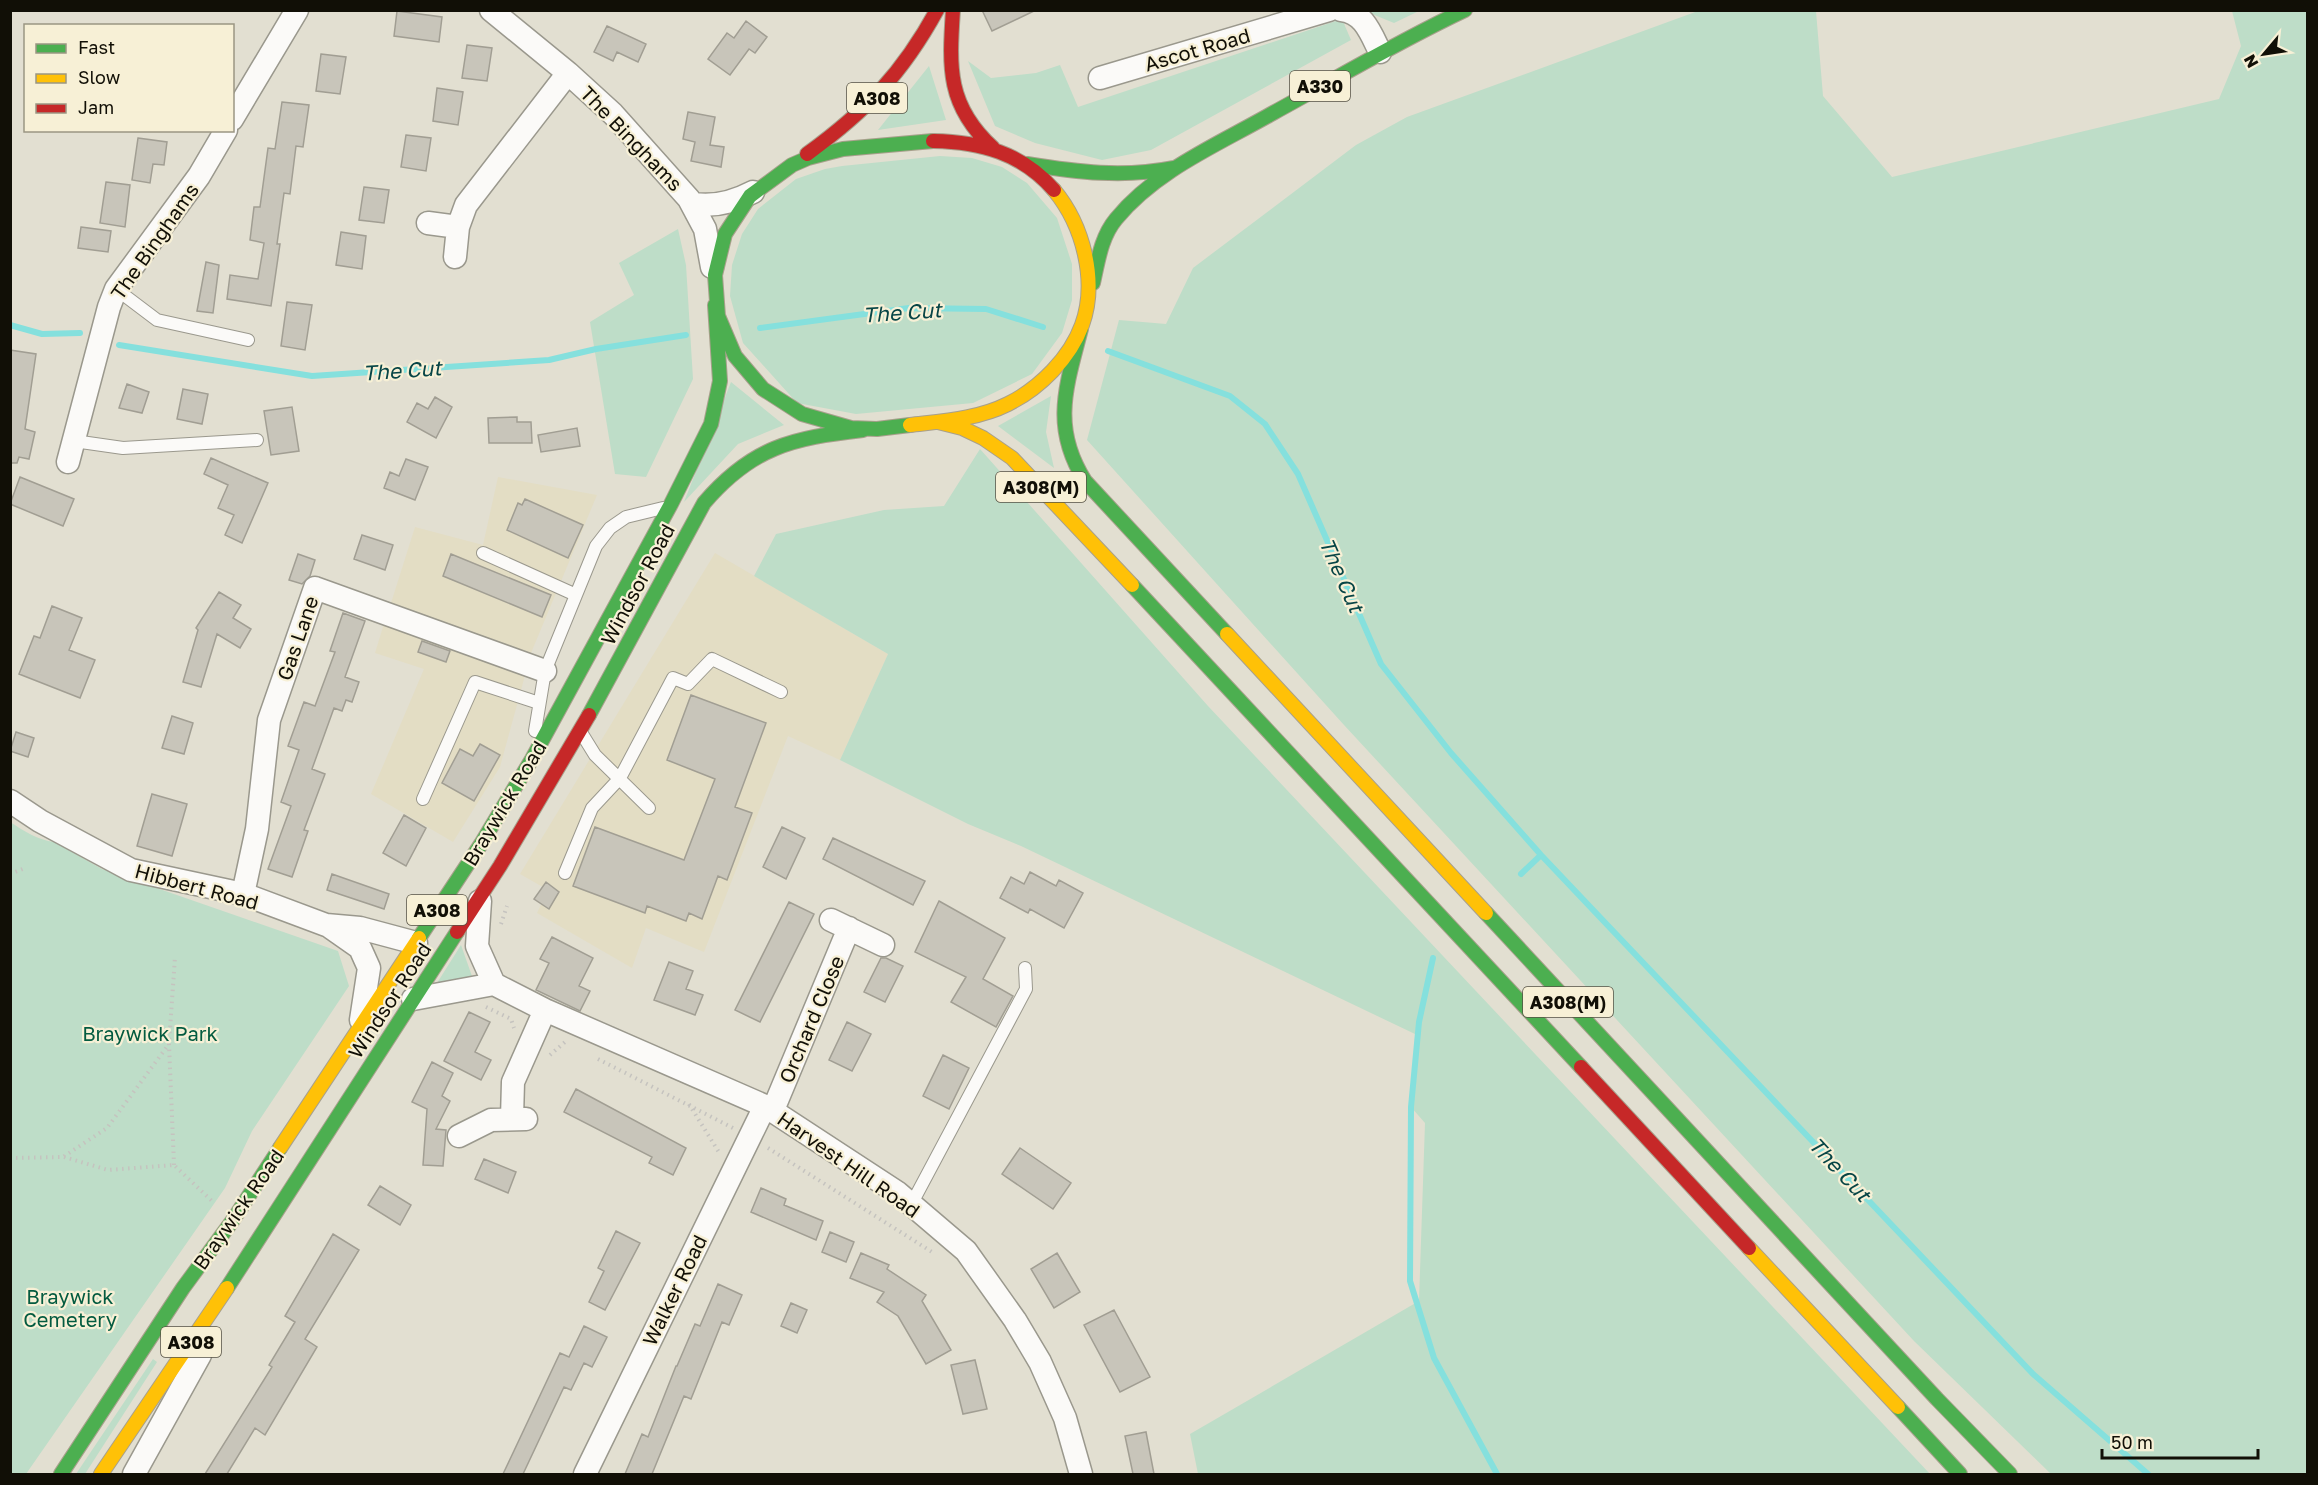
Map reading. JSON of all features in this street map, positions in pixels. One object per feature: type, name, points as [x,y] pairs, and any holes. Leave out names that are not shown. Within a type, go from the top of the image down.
[{"type":"main road","name":"A308","points":[[794,164],[851,121],[890,84],[915,50],[937,10]]},
{"type":"main road","points":[[953,10],[950,57],[953,85],[964,114],[975,130],[993,147]]},
{"type":"main road","name":"A330","points":[[1082,324],[1100,255],[1110,229],[1116,219],[1133,203],[1178,167],[1380,52],[1465,10]]},
{"type":"main road","points":[[863,430],[817,420],[780,403],[763,391],[738,363],[729,346],[714,297],[715,273],[723,239],[738,211],[758,188],[794,164],[834,151],[933,141],[973,143],[993,147],[1027,164],[1060,196],[1078,231],[1084,250],[1088,284],[1082,324]]},
{"type":"main road","name":"A330","points":[[1027,164],[1116,176],[1136,175],[1178,167]]},
{"type":"main road","name":"Braywick Road","points":[[61,1474],[183,1288],[233,1220],[416,943],[481,844],[532,759],[705,438],[715,412],[720,366],[714,297]]},
{"type":"main road","name":"Windsor Road","points":[[101,1474],[280,1208],[500,866],[580,731],[693,520],[715,489],[742,464],[770,448],[810,436],[938,422],[1000,408],[1033,387],[1055,366],[1072,344],[1082,324]]},
{"type":"main road","name":"A308(M)","points":[[1082,324],[1066,391],[1063,426],[1071,460],[1085,481],[1912,1372],[2010,1474]]},
{"type":"main road","name":"A308(M)","points":[[938,422],[960,427],[979,435],[1002,449],[1021,466],[1960,1474]]},
{"type":"street","points":[[234,116],[297,10]]},
{"type":"street","name":"The Binghams","points":[[491,10],[568,73],[628,130],[694,204],[708,241],[714,297]]},
{"type":"street","name":"Ascot Road","points":[[1100,78],[1329,10]]},
{"type":"street","points":[[1341,10],[1358,16],[1366,24],[1380,52]]},
{"type":"street","name":"The Binghams","points":[[455,257],[458,227],[466,205],[568,73]]},
{"type":"street","name":"The Binghams","points":[[71,452],[109,307],[116,289],[199,176],[225,132]]},
{"type":"street","name":"The Binghams","points":[[694,204],[714,206],[758,188]]},
{"type":"street","points":[[428,223],[458,227]]},
{"type":"street","name":"Gas Lane","points":[[243,894],[257,829],[269,720],[315,588],[546,671]]},
{"type":"street","name":"Hibbert Road","points":[[10,801],[40,821],[131,870],[243,894],[326,925],[360,948],[369,969],[360,1027]]},
{"type":"street","points":[[413,999],[494,984],[477,946],[480,896]]},
{"type":"street","name":"Orchard Close","points":[[769,1108],[840,924],[883,945]]},
{"type":"street","name":"Hibbert Road","points":[[326,925],[360,928],[416,943]]},
{"type":"street","name":"Harvest Hill Road","points":[[494,984],[545,1010],[769,1108],[898,1193],[966,1251],[1015,1320],[1040,1362],[1065,1418],[1081,1474]]},
{"type":"street","points":[[459,1136],[491,1120],[519,1118],[513,1082],[545,1010]]},
{"type":"street","name":"Walker Road","points":[[585,1474],[750,1137],[769,1108]]},
{"type":"street","name":"Braywick Road","points":[[134,1474],[280,1208]]},
{"type":"lane","points":[[116,289],[157,320],[248,340]]},
{"type":"lane","points":[[71,452],[257,440]]},
{"type":"lane","points":[[532,759],[538,703],[546,671],[596,546],[610,528],[626,517],[652,512],[671,504]]},
{"type":"lane","points":[[483,553],[576,595]]},
{"type":"lane","points":[[565,873],[592,808],[620,778],[673,678],[688,684],[712,659],[781,692]]},
{"type":"lane","points":[[423,799],[475,682],[538,703]]},
{"type":"lane","points":[[580,731],[595,755],[649,808]]},
{"type":"lane","points":[[911,1205],[1026,989],[1025,968]]},
{"type":"path","points":[[10,874],[25,868]]},
{"type":"path","points":[[175,957],[169,1044],[174,1165],[233,1220]]},
{"type":"path","points":[[63,1157],[107,1128],[169,1044]]},
{"type":"path","points":[[732,1173],[688,1104],[750,1137],[933,1253]]},
{"type":"path","points":[[10,1158],[63,1157],[108,1170],[174,1165]]},
{"type":"shaded area","points":[[498,477],[597,495],[531,653],[391,603],[415,527],[483,545]]},
{"type":"shaded area","points":[[715,553],[888,654],[840,760],[788,736],[704,952],[646,928],[632,968],[537,913],[548,890],[520,874]]},
{"type":"shaded area","points":[[386,617],[527,668],[500,767],[453,842],[371,794],[424,669],[375,653]]},
{"type":"green space","points":[[1369,11],[1419,11],[1394,23]]},
{"type":"green space","points":[[1698,11],[1816,11],[1823,96],[1892,177],[2219,99],[2241,46],[2232,11],[2307,11],[2307,1474],[2051,1474],[1914,1341],[1344,725],[1087,440],[1119,320],[1166,324],[1193,268],[1356,145],[1407,117]]},
{"type":"green space","points":[[1342,19],[1351,40],[1151,150],[1102,160],[1035,143],[995,126],[968,61],[991,78],[1036,73],[1060,65],[1078,107]]},
{"type":"green space","points":[[929,66],[946,120],[878,130]]},
{"type":"green space","points":[[940,156],[972,158],[1002,167],[1027,183],[1057,218],[1072,264],[1072,300],[1062,333],[1032,374],[973,403],[856,414],[797,403],[743,343],[730,296],[732,265],[742,234],[758,209],[796,179],[842,166]]},
{"type":"green space","points":[[678,229],[686,265],[693,379],[646,477],[615,474],[590,322],[634,295],[619,263]]},
{"type":"green space","points":[[731,382],[784,425],[738,444],[684,502]]},
{"type":"green space","points":[[1051,396],[1046,432],[1054,468],[998,426]]},
{"type":"green space","points":[[980,449],[1208,706],[1930,1474],[1198,1474],[1190,1434],[1419,1301],[1425,1123],[1411,1107],[1415,1034],[1021,846],[968,824],[840,760],[888,654],[754,576],[776,534],[884,510],[944,506]]},
{"type":"green space","name":"Braywick Park","points":[[10,822],[37,837],[54,842],[102,869],[338,951],[349,986],[252,1131],[225,1188],[26,1474],[10,1474]]},
{"type":"green space","points":[[461,945],[473,979],[437,983]]},
{"type":"green space","points":[[153,1359],[157,1362],[85,1474],[76,1474]]},
{"type":"building","points":[[982,10],[1036,10],[992,31]]},
{"type":"building","points":[[397,11],[442,17],[439,42],[394,36]]},
{"type":"building","points":[[746,21],[767,37],[755,53],[749,49],[730,75],[708,59],[727,33],[734,38]]},
{"type":"building","points":[[607,26],[646,44],[638,62],[617,52],[613,61],[594,52]]},
{"type":"building","points":[[467,45],[492,48],[487,81],[462,78]]},
{"type":"building","points":[[321,54],[346,57],[340,94],[316,91]]},
{"type":"building","points":[[437,88],[463,92],[458,125],[433,121]]},
{"type":"building","points":[[282,102],[309,105],[303,147],[296,146],[290,194],[284,193],[277,244],[280,244],[271,306],[227,299],[230,275],[258,279],[264,243],[250,240],[254,207],[260,207],[268,148],[275,149]]},
{"type":"building","points":[[688,112],[715,117],[710,145],[724,147],[721,167],[691,161],[695,142],[683,139]]},
{"type":"building","points":[[406,135],[431,138],[426,171],[401,167]]},
{"type":"building","points":[[138,138],[167,142],[164,165],[153,164],[150,183],[132,180]]},
{"type":"building","points":[[106,182],[130,185],[125,227],[100,223]]},
{"type":"building","points":[[364,187],[389,190],[384,223],[359,220]]},
{"type":"building","points":[[81,227],[111,231],[108,252],[78,248]]},
{"type":"building","points":[[341,232],[366,236],[362,269],[336,265]]},
{"type":"building","points":[[206,262],[219,265],[213,313],[197,311]]},
{"type":"building","points":[[287,302],[312,305],[305,350],[281,346]]},
{"type":"building","points":[[10,350],[36,354],[25,429],[35,432],[29,459],[19,457],[17,463],[10,463]]},
{"type":"building","points":[[127,384],[149,392],[142,413],[119,408]]},
{"type":"building","points":[[183,389],[208,394],[202,424],[177,419]]},
{"type":"building","points":[[435,397],[452,407],[436,438],[407,422],[417,403],[428,409]]},
{"type":"building","points":[[292,407],[299,451],[271,455],[264,411]]},
{"type":"building","points":[[517,417],[517,422],[531,422],[532,443],[489,443],[488,418]]},
{"type":"building","points":[[577,428],[580,446],[541,452],[538,435]]},
{"type":"building","points":[[211,458],[268,483],[242,543],[225,535],[234,515],[218,508],[228,485],[204,474]]},
{"type":"building","points":[[406,459],[428,467],[415,500],[384,488],[390,472],[399,476]]},
{"type":"building","points":[[20,477],[74,499],[63,526],[10,504]]},
{"type":"building","points":[[525,499],[583,525],[568,558],[507,530],[518,503],[522,505]]},
{"type":"building","points":[[362,535],[393,545],[385,570],[354,559]]},
{"type":"building","points":[[298,554],[315,560],[310,576],[302,584],[289,580]]},
{"type":"building","points":[[451,554],[551,595],[542,617],[443,576]]},
{"type":"building","points":[[219,592],[241,605],[233,618],[251,629],[240,648],[217,634],[201,687],[183,682],[198,630],[196,628]]},
{"type":"building","points":[[52,606],[82,618],[69,650],[95,660],[80,698],[19,674],[34,636],[40,638]]},
{"type":"building","points":[[343,613],[365,621],[345,677],[359,682],[352,702],[346,700],[342,711],[334,708],[312,769],[325,774],[304,830],[308,831],[292,877],[268,869],[291,806],[281,802],[299,750],[288,746],[304,702],[315,706],[335,652],[330,651]]},
{"type":"building","points":[[422,641],[450,651],[446,662],[418,652]]},
{"type":"building","points":[[691,695],[766,723],[735,807],[752,813],[727,880],[718,876],[702,919],[689,913],[686,921],[647,906],[645,913],[573,886],[595,827],[684,860],[715,779],[667,760]]},
{"type":"building","points":[[172,716],[193,723],[184,754],[162,748]]},
{"type":"building","points":[[16,732],[34,738],[28,757],[10,751]]},
{"type":"building","points":[[480,744],[500,755],[474,801],[442,783],[460,749],[473,756]]},
{"type":"building","points":[[152,794],[187,804],[172,856],[137,846]]},
{"type":"building","points":[[404,815],[426,828],[406,866],[383,853]]},
{"type":"building","points":[[782,827],[805,838],[786,879],[763,867]]},
{"type":"building","points":[[833,838],[925,881],[913,905],[823,859]]},
{"type":"building","points":[[1030,872],[1056,886],[1059,880],[1083,893],[1064,928],[1030,909],[1028,913],[1000,898],[1011,877],[1024,884]]},
{"type":"building","points":[[332,874],[389,894],[384,909],[327,890]]},
{"type":"building","points":[[546,882],[559,892],[549,909],[534,899]]},
{"type":"building","points":[[939,901],[1005,938],[983,979],[1013,996],[996,1027],[951,1002],[966,977],[915,952]]},
{"type":"building","points":[[789,902],[814,914],[760,1022],[735,1010]]},
{"type":"building","points":[[552,937],[593,958],[579,986],[590,991],[580,1011],[536,990],[549,963],[540,959]]},
{"type":"building","points":[[881,958],[903,966],[885,1002],[864,992]]},
{"type":"building","points":[[669,962],[693,971],[686,989],[703,995],[695,1015],[654,1000]]},
{"type":"building","points":[[469,1012],[490,1022],[475,1052],[491,1060],[481,1080],[444,1061]]},
{"type":"building","points":[[847,1022],[871,1034],[852,1071],[829,1060]]},
{"type":"building","points":[[943,1055],[969,1068],[949,1109],[923,1096]]},
{"type":"building","points":[[432,1062],[453,1073],[442,1096],[450,1101],[436,1129],[446,1130],[443,1166],[423,1165],[427,1109],[412,1102]]},
{"type":"building","points":[[576,1089],[686,1148],[673,1175],[649,1163],[652,1157],[564,1112]]},
{"type":"building","points":[[1020,1148],[1071,1183],[1053,1209],[1002,1174]]},
{"type":"building","points":[[484,1159],[516,1172],[508,1193],[475,1179]]},
{"type":"building","points":[[380,1186],[411,1205],[400,1225],[368,1205]]},
{"type":"building","points":[[761,1188],[786,1199],[784,1205],[823,1221],[816,1240],[751,1212]]},
{"type":"building","points":[[616,1231],[640,1243],[605,1310],[589,1302],[604,1271],[598,1268]]},
{"type":"building","points":[[830,1232],[854,1242],[846,1262],[822,1252]]},
{"type":"building","points":[[333,1234],[359,1250],[305,1339],[317,1347],[265,1435],[255,1428],[227,1474],[205,1474],[272,1367],[269,1365],[295,1322],[285,1316]]},
{"type":"building","points":[[861,1253],[889,1265],[887,1269],[926,1295],[922,1301],[951,1350],[926,1364],[898,1316],[877,1302],[884,1292],[850,1278]]},
{"type":"building","points":[[1057,1253],[1080,1292],[1054,1308],[1031,1269]]},
{"type":"building","points":[[718,1284],[742,1295],[729,1325],[722,1322],[691,1399],[684,1396],[652,1474],[625,1474],[642,1434],[648,1437],[695,1324],[700,1326]]},
{"type":"building","points":[[791,1303],[807,1310],[797,1333],[781,1326]]},
{"type":"building","points":[[1114,1310],[1150,1377],[1120,1392],[1084,1325]]},
{"type":"building","points":[[584,1326],[607,1337],[592,1367],[584,1363],[571,1390],[564,1387],[523,1474],[503,1474],[560,1353],[569,1357]]},
{"type":"building","points":[[975,1360],[987,1409],[963,1414],[951,1365]]},
{"type":"building","points":[[1146,1432],[1154,1474],[1133,1474],[1125,1436]]},
{"type":"waterway","name":"The Cut","points":[[760,328],[909,308],[986,309],[1043,327]]},
{"type":"waterway","name":"The Cut","points":[[10,325],[42,334],[80,333]]},
{"type":"waterway","name":"The Cut","points":[[119,345],[312,376],[549,360],[596,349],[686,335]]},
{"type":"waterway","name":"The Cut","points":[[1108,351],[1230,396],[1265,424],[1298,474],[1381,664],[1451,753],[1541,855],[2033,1374],[2148,1474]]},
{"type":"waterway","name":"The Cut","points":[[1521,874],[1541,855]]},
{"type":"waterway","points":[[1433,958],[1419,1022],[1411,1107],[1410,1281],[1434,1358],[1497,1474]]},
{"type":"traffic: fast","points":[[1093,283],[1101,249],[1111,226],[1132,202],[1169,172],[1392,47],[1465,10]]},
{"type":"traffic: fast","points":[[910,425],[877,429],[851,428],[802,414],[763,389],[735,356],[718,316],[715,275],[725,234],[750,196],[792,165],[808,158],[843,149],[933,141]]},
{"type":"traffic: fast","points":[[1027,164],[1100,173],[1136,173],[1173,168]]},
{"type":"traffic: fast","points":[[419,938],[481,844],[532,759],[671,504],[711,424],[720,381],[715,305]]},
{"type":"traffic: fast","points":[[1081,329],[1065,406],[1068,443],[1074,461],[1085,481],[1227,634]]},
{"type":"traffic: fast","points":[[589,715],[704,503],[722,484],[739,469],[775,448],[815,437],[863,430]]},
{"type":"traffic: fast","points":[[1132,585],[1581,1067]]},
{"type":"traffic: fast","points":[[1486,913],[1937,1399],[2010,1474]]},
{"type":"traffic: fast","points":[[227,1288],[457,932]]},
{"type":"traffic: fast","points":[[61,1474],[183,1288],[233,1220],[280,1148]]},
{"type":"traffic: fast","points":[[1898,1407],[1960,1474]]},
{"type":"traffic: slow","points":[[910,425],[973,416],[1008,404],[1042,381],[1070,349],[1082,325],[1087,308],[1088,272],[1080,236],[1064,204],[1054,190]]},
{"type":"traffic: slow","points":[[938,422],[962,428],[983,438],[1012,458],[1132,585]]},
{"type":"traffic: slow","points":[[1227,634],[1486,913]]},
{"type":"traffic: slow","points":[[280,1148],[419,938]]},
{"type":"traffic: slow","points":[[1749,1248],[1898,1407]]},
{"type":"traffic: slow","points":[[101,1474],[227,1288]]},
{"type":"traffic: jam","points":[[807,154],[847,122],[881,90],[910,53],[937,10]]},
{"type":"traffic: jam","points":[[953,10],[951,50],[954,85],[967,117],[993,148]]},
{"type":"traffic: jam","points":[[933,141],[968,144],[1000,152],[1028,167],[1054,190]]},
{"type":"traffic: jam","points":[[457,932],[500,866],[589,715]]},
{"type":"traffic: jam","points":[[1581,1067],[1749,1248]]},
{"type":"park label","name":"Braywick Cemetery","points":[[70,1308]]}]
